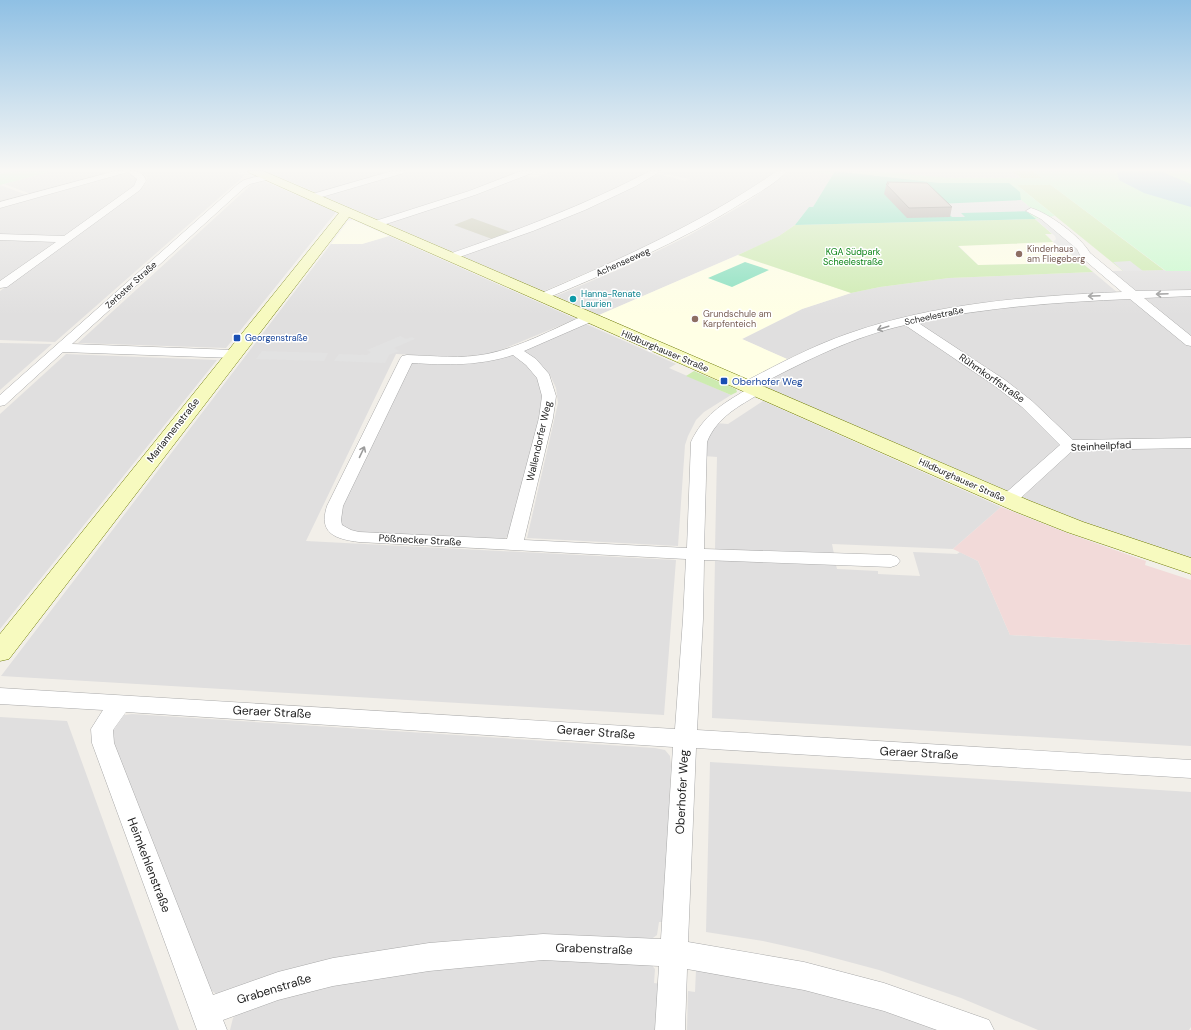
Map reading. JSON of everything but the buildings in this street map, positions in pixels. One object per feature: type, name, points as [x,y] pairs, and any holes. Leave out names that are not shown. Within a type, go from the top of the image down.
[{"type":"main road","name":"Mariannenstraße","points":[[0,652],[340,219]]},
{"type":"main road","name":"Hildburghauser Straße","points":[[364,219],[1008,500],[1075,527],[1191,566]]},
{"type":"street","points":[[0,284],[3,284],[93,219]]},
{"type":"street","name":"Zerbster Straße","points":[[0,402],[204,219]]},
{"type":"street","points":[[376,224],[391,219]]},
{"type":"street","points":[[450,257],[554,219]]},
{"type":"street","name":"Achenseeweg","points":[[541,297],[629,260],[708,219]]},
{"type":"street","points":[[1048,219],[1081,247],[1085,255],[1191,342]]},
{"type":"street","points":[[0,237],[66,239]]},
{"type":"street","name":"Scheelestraße","points":[[751,388],[790,363],[819,350],[862,334],[907,321],[954,311],[1006,303],[1064,297],[1191,293]]},
{"type":"street","points":[[514,350],[589,318]]},
{"type":"street","name":"Rühmkorffstraße","points":[[907,321],[1006,387],[1027,404],[1069,445]]},
{"type":"street","points":[[61,348],[234,354]]},
{"type":"street","name":"Pößnecker Straße","points":[[514,350],[491,357],[474,360],[407,359],[335,506],[331,522],[336,530],[349,536],[696,554]]},
{"type":"street","name":"Wallendorfer Weg","points":[[514,350],[530,362],[544,377],[549,396],[546,418],[514,544]]},
{"type":"street","name":"Oberhofer Weg","points":[[670,1030],[696,554],[697,490],[701,438],[708,424],[717,414],[751,388]]},
{"type":"street","name":"Steinheilpfad","points":[[1008,500],[1069,445],[1191,443]]},
{"type":"street","points":[[696,554],[891,561]]},
{"type":"street","name":"Geraer Straße","points":[[0,696],[1191,769]]},
{"type":"street","name":"Heimkehlenstraße","points":[[120,703],[102,729],[103,743],[209,1021]]},
{"type":"street","name":"Grabenstraße","points":[[209,1021],[278,986],[333,972],[429,957],[543,946],[674,953],[804,976],[884,998],[979,1030]]},
{"type":"shaded area","points":[[0,219],[88,219],[65,236],[0,235]]},
{"type":"shaded area","points":[[98,219],[195,219],[55,342],[0,340],[0,291]]},
{"type":"shaded area","points":[[214,219],[330,219],[226,348],[78,343]]},
{"type":"shaded area","points":[[397,219],[547,219],[455,253],[386,223]]},
{"type":"shaded area","points":[[469,219],[475,219],[511,232],[492,239],[454,225]]},
{"type":"shaded area","points":[[561,219],[700,219],[653,244],[544,291],[462,256]]},
{"type":"shaded area","points":[[718,219],[800,219],[795,225],[779,236],[763,244],[599,315],[556,296],[627,266],[688,236]]},
{"type":"shaded area","points":[[1035,219],[1044,219],[1078,247],[1083,258],[1076,258],[1053,242],[1056,239],[1055,236]]},
{"type":"shaded area","points":[[353,220],[389,236],[362,244],[331,244],[348,221]]},
{"type":"shaded area","points":[[389,236],[576,319],[496,352],[482,355],[449,357],[396,354],[306,541],[676,560],[664,715],[1,676],[331,244],[362,244]]},
{"type":"shaded area","points":[[0,240],[56,242],[0,281]]},
{"type":"shaded area","name":"Kinderhaus am Fliegeberg","points":[[1053,242],[1082,263],[978,265],[958,245]]},
{"type":"shaded area","name":"Grundschule am Karpfenteich","points":[[738,255],[851,293],[802,309],[742,339],[787,359],[749,380],[599,315]]},
{"type":"shaded area","points":[[1130,261],[1143,271],[1123,271],[1113,262]]},
{"type":"shaded area","points":[[1112,271],[1191,271],[1191,291],[1137,292]]},
{"type":"shaded area","points":[[1093,272],[1118,293],[1047,296],[952,308],[819,345],[787,359],[742,339],[802,309],[851,293],[880,287],[949,278]]},
{"type":"shaded area","points":[[1191,296],[1191,337],[1144,297]]},
{"type":"shaded area","points":[[1130,297],[1191,345],[1191,440],[1074,442],[915,321],[1005,305]]},
{"type":"shaded area","points":[[586,324],[676,364],[669,368],[731,395],[704,412],[696,420],[688,436],[685,445],[678,546],[527,538],[558,403],[556,388],[551,377],[538,362],[522,351]]},
{"type":"shaded area","points":[[904,324],[1021,402],[1062,445],[1009,493],[757,385],[797,363],[860,337]]},
{"type":"shaded area","points":[[400,336],[406,339],[412,337],[415,339],[394,348],[399,351],[389,355],[385,363],[334,361],[339,354],[367,355],[371,352],[367,350]]},
{"type":"shaded area","points":[[0,343],[52,344],[0,390]]},
{"type":"shaded area","points":[[262,351],[328,353],[324,361],[256,359]]},
{"type":"shaded area","points":[[66,354],[217,360],[0,629],[0,414]]},
{"type":"shaded area","points":[[512,354],[524,361],[538,376],[545,395],[509,535],[504,539],[359,533],[348,530],[339,525],[337,516],[409,362]]},
{"type":"shaded area","points":[[763,401],[1001,507],[953,549],[832,544],[834,554],[715,549],[717,457],[704,456],[705,442],[715,423],[728,424]]},
{"type":"shaded area","points":[[1191,445],[1191,562],[1078,525],[1020,498],[1071,449]]},
{"type":"shaded area","points":[[1001,507],[1067,533],[1146,561],[1145,565],[1191,580],[1191,645],[1010,635],[978,561],[953,549]]},
{"type":"shaded area","points":[[913,552],[957,554],[960,552],[978,561],[1010,635],[1191,645],[1191,746],[712,718],[715,559],[836,565],[837,569],[878,571],[878,574],[920,576]]},
{"type":"shaded area","points":[[132,714],[655,748],[665,750],[670,756],[671,766],[664,922],[659,922],[657,935],[650,940],[219,996],[212,991],[207,983],[113,747],[112,728],[124,715]]},
{"type":"shaded area","points":[[0,717],[67,721],[179,1030],[0,1030]]},
{"type":"shaded area","points":[[710,762],[1191,792],[1191,1027],[1189,1030],[1038,1030],[961,998],[879,970],[808,951],[763,941],[706,932]]},
{"type":"shaded area","points":[[544,955],[650,963],[655,969],[654,983],[662,984],[659,1030],[230,1030],[233,1018],[240,1011],[342,980]]},
{"type":"shaded area","points":[[696,970],[801,983],[954,1030],[687,1030],[688,991],[695,992]]},
{"type":"green space","points":[[800,219],[1033,219],[795,225]]},
{"type":"green space","name":"KGA Südpark Scheelestraße","points":[[1035,219],[1052,234],[1045,234],[1053,242],[958,246],[978,265],[1082,263],[1093,272],[949,278],[880,287],[851,293],[738,255],[779,236],[795,225]]},
{"type":"green space","points":[[1059,219],[1096,219],[1164,270],[1123,271]]},
{"type":"green space","points":[[1097,219],[1191,219],[1191,271],[1166,271]]},
{"type":"green space","points":[[745,262],[769,270],[732,287],[708,278]]},
{"type":"green space","points":[[694,371],[736,389],[737,392],[731,395],[686,376]]},
{"type":"place","name":"Kinderhaus am Fliegeberg","points":[[1019,254]]},
{"type":"place","name":"Hanna-Renate Laurien","points":[[573,299]]},
{"type":"place","name":"Grundschule am Karpfenteich","points":[[695,319]]},
{"type":"place","name":"Georgenstraße","points":[[237,338]]},
{"type":"place","name":"Oberhofer Weg","points":[[724,381]]}]
